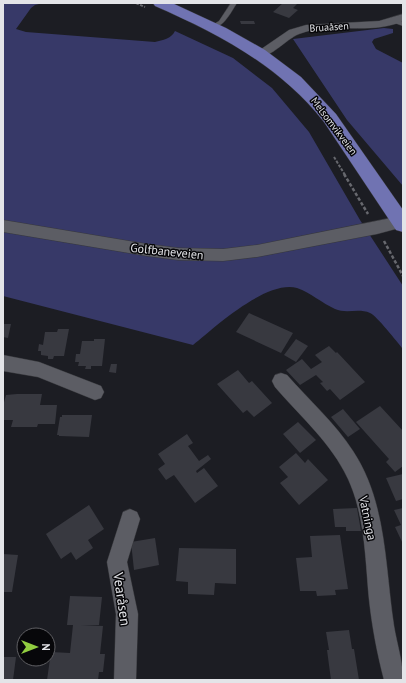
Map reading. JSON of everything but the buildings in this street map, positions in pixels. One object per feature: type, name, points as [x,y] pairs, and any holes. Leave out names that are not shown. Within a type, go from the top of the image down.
[{"type":"main road","name":"Melsomvikveien","points":[[160,3],[213,27],[260,54],[299,84],[325,112],[402,223]]},
{"type":"street","name":"Bruaåsen","points":[[260,54],[293,32],[310,27],[360,25],[400,21]]},
{"type":"street","name":"Golfbaneveien","points":[[3,226],[147,250],[178,254],[223,255],[257,251],[402,223]]},
{"type":"street","points":[[3,363],[39,370],[95,392]]},
{"type":"street","name":"Vatninga","points":[[281,381],[346,457],[353,468],[365,498],[372,527],[379,599],[390,666],[395,680]]},
{"type":"street","name":"Vearåsen","points":[[125,680],[127,614],[117,562],[130,519]]},
{"type":"lane","points":[[213,27],[221,22],[234,3]]},
{"type":"path","points":[[334,156],[377,228],[403,276]]},
{"type":"shaded area","points":[[3,3],[43,3],[35,5],[31,8],[16,29],[26,32],[155,42],[164,40],[175,31],[233,58],[272,88],[309,132],[360,220],[403,286],[403,349],[382,324],[370,313],[335,309],[297,288],[285,287],[271,291],[256,298],[227,317],[193,345],[3,296]]},
{"type":"shaded area","points":[[384,28],[393,29],[393,33],[374,39],[372,42],[376,49],[403,63],[403,186],[347,120],[293,39]]}]
